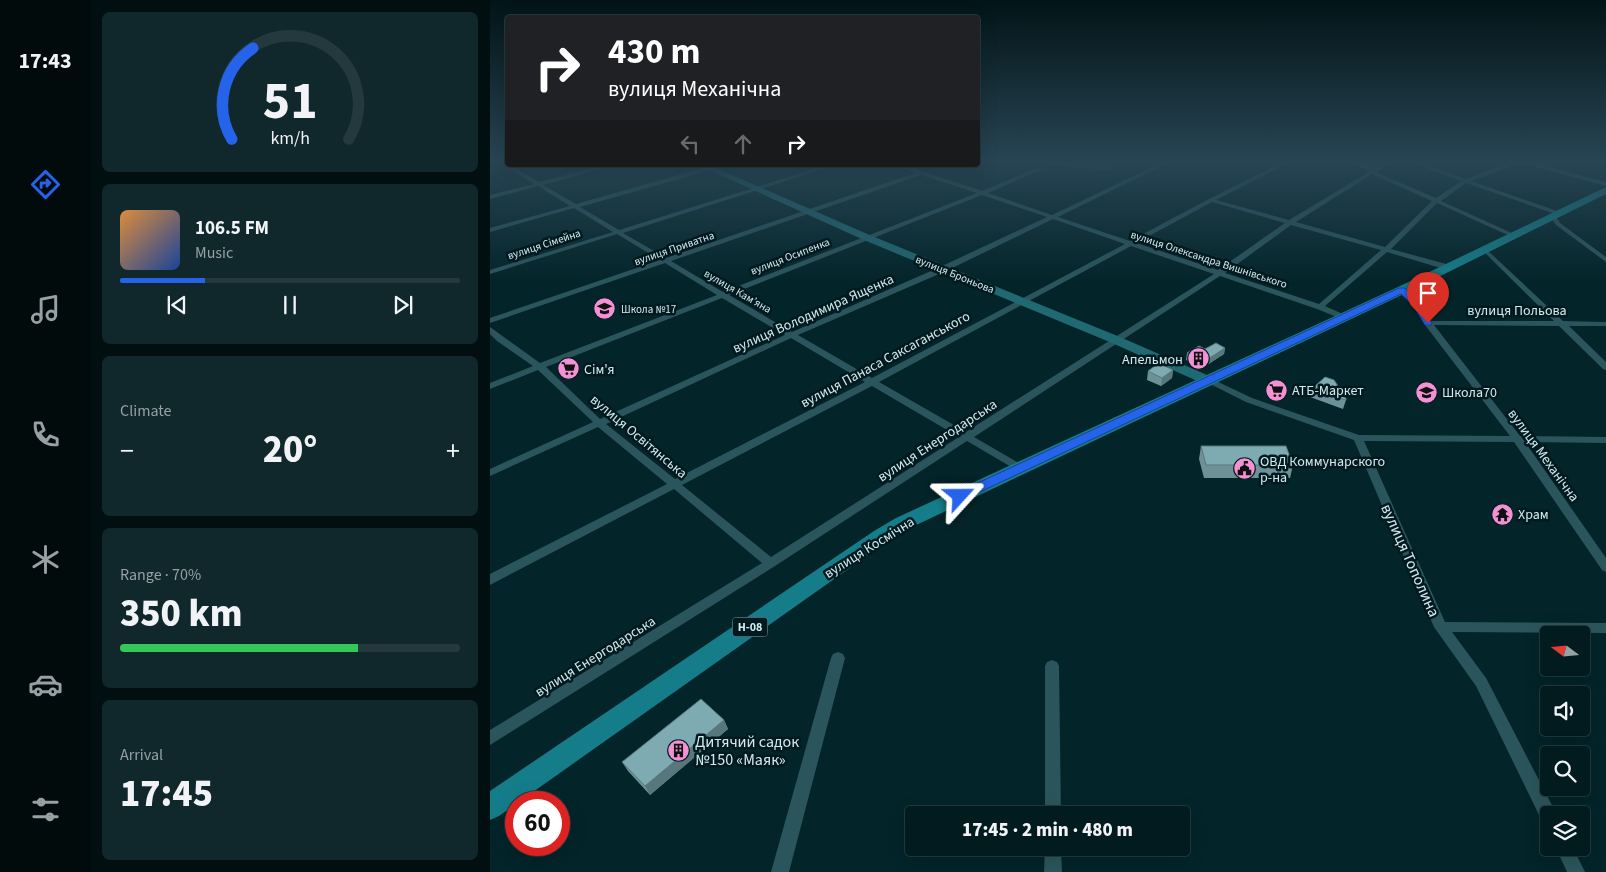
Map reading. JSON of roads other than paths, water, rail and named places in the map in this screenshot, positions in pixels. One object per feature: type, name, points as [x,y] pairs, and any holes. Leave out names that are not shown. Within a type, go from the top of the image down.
[{"type":"main road","name":"вулиця Космічна","points":[[490,807],[881,536],[929,510],[1022,469],[1402,290],[1447,266],[1584,201]]},
{"type":"street","name":"вулиця Кам’яна","points":[[564,201],[1022,469]]},
{"type":"street","points":[[490,230],[591,201]]},
{"type":"street","name":"вулиця Сімейна","points":[[490,272],[718,201]]},
{"type":"street","name":"вулиця Броньова","points":[[782,201],[944,270],[1116,340],[1208,381]]},
{"type":"street","name":"вулиця Приватна","points":[[490,321],[840,201]]},
{"type":"street","name":"вулиця Осипенка","points":[[490,386],[963,201]]},
{"type":"street","name":"вулиця Олександра Вишнівського","points":[[1005,201],[1320,307],[1342,317]]},
{"type":"street","name":"вулиця Володимира Ященка","points":[[490,473],[791,335],[944,270],[1089,201]]},
{"type":"street","name":"вулиця Панаса Саксаганського","points":[[490,580],[874,382],[1210,201]]},
{"type":"street","points":[[1214,201],[1447,266]]},
{"type":"street","name":"вулиця Енергодарська","points":[[490,738],[771,563],[1218,274],[1291,222],[1326,201]]},
{"type":"street","points":[[1320,307],[1387,248],[1436,201],[1512,235]]},
{"type":"street","points":[[1520,201],[1556,214],[1558,224],[1606,260]]},
{"type":"street","points":[[1484,249],[1606,367]]},
{"type":"street","name":"вулиця Механічна","points":[[1402,290],[1416,304],[1428,323],[1517,439],[1606,567]]},
{"type":"street","name":"вулиця Польова","points":[[1428,323],[1606,324]]},
{"type":"street","name":"вулиця Освітянська","points":[[490,329],[540,367],[599,423],[771,563]]},
{"type":"street","points":[[1208,381],[1249,400],[1358,438],[1606,440]]},
{"type":"street","name":"вулиця Тополина","points":[[1358,438],[1441,627],[1481,682],[1543,806]]},
{"type":"street","points":[[1441,627],[1606,628]]},
{"type":"street","points":[[780,872],[838,658]]},
{"type":"street","points":[[1052,666],[1053,806]]},
{"type":"street","points":[[1053,856],[1054,872]]},
{"type":"street","points":[[1568,856],[1576,872]]},
{"type":"place","name":"Школа №17","points":[[605,309]]},
{"type":"place","name":"Апельмон","points":[[1199,359]]},
{"type":"place","name":"Сім'я","points":[[568,369]]},
{"type":"place","name":"АТБ-Маркет","points":[[1276,390]]},
{"type":"place","name":"Школа70","points":[[1426,392]]},
{"type":"place","name":"ОВД Коммунарского р-на","points":[[1244,469]]},
{"type":"place","name":"Храм","points":[[1502,514]]},
{"type":"place","name":"Дитячий садок №150 «Маяк»","points":[[679,750]]}]
